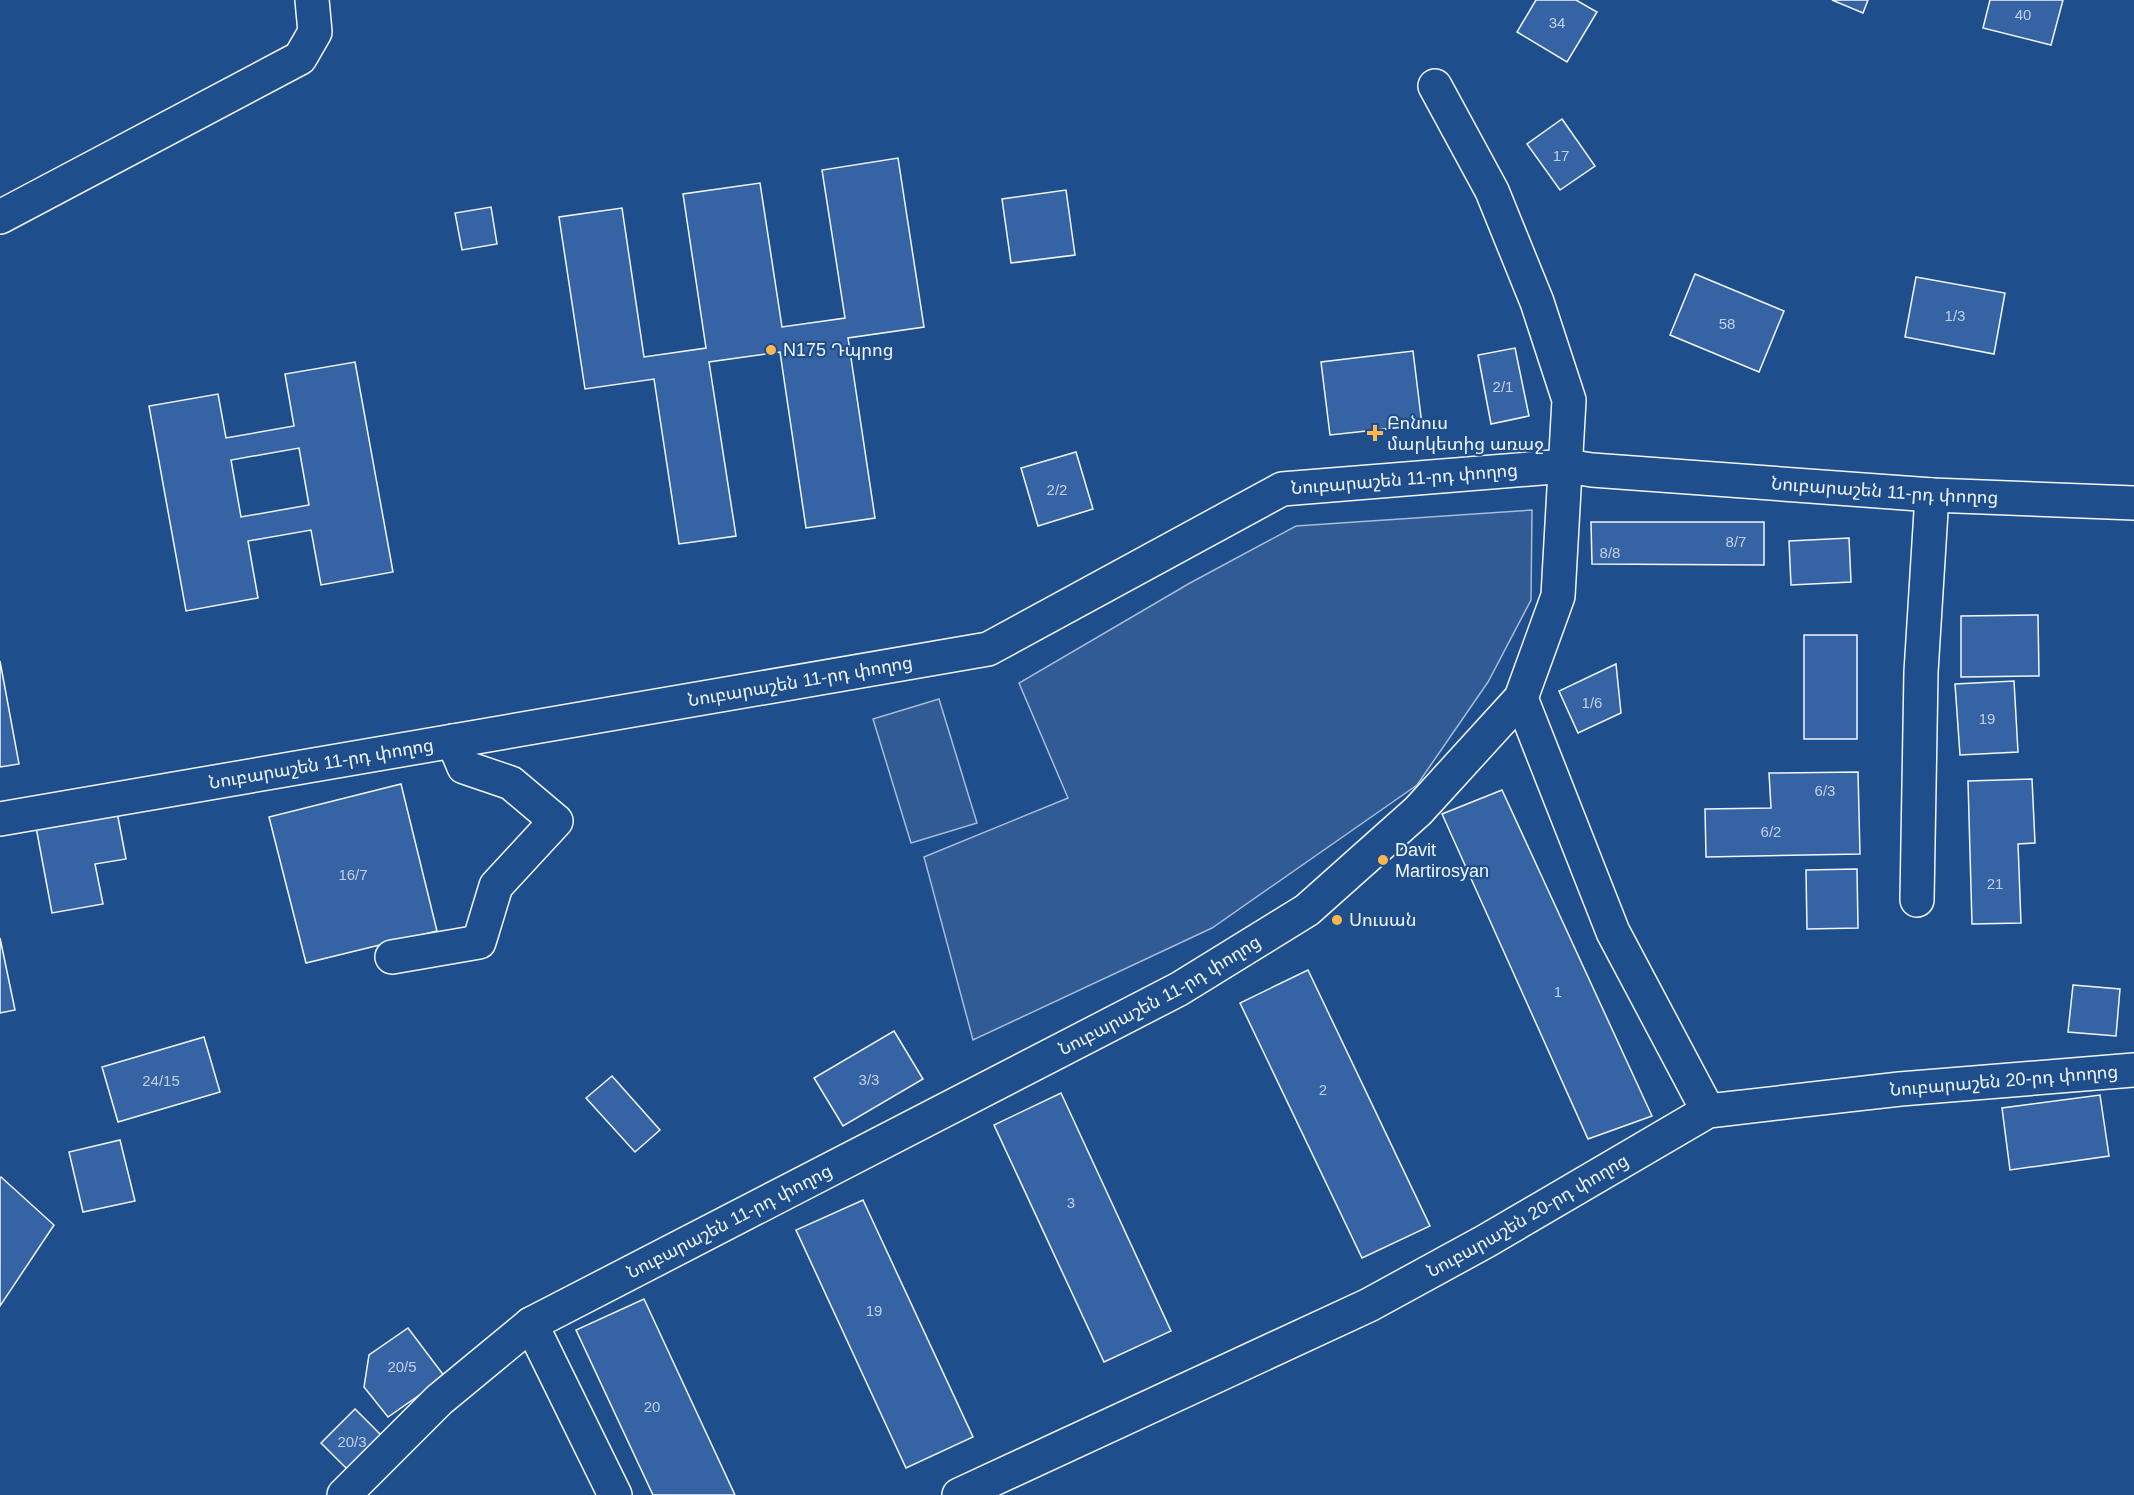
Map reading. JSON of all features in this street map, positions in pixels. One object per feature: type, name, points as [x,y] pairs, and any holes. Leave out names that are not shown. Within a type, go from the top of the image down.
[{"type":"street","points":[[0,217],[300,58],[315,32],[312,0]]},
{"type":"street","points":[[1434,86],[1492,191],[1537,302],[1569,400],[1566,466]]},
{"type":"street","name":"Նուբարաշեն 11-րդ փողոց","points":[[344,1495],[439,1400],[531,1324],[1179,989],[1307,910],[1418,811],[1521,698],[1558,596],[1566,466]]},
{"type":"street","name":"Նուբարաշեն 11-րդ փողոց","points":[[0,819],[988,649],[1282,489],[1566,466],[1592,470],[1932,495],[2134,503]]},
{"type":"street","points":[[1917,900],[1921,672],[1932,495]]},
{"type":"street","points":[[1521,698],[1612,932],[1708,1111]]},
{"type":"street","points":[[392,957],[478,942],[496,886],[556,821],[511,783],[464,767],[453,741]]},
{"type":"street","name":"Նուբարաշեն 20-րդ փողոց","points":[[959,1495],[1369,1305],[1486,1242],[1708,1111],[1900,1089],[2134,1070]]},
{"type":"street","points":[[531,1324],[615,1495]]},
{"type":"shaded area","points":[[1532,510],[1531,600],[1488,682],[1417,785],[1212,928],[973,1040],[924,857],[1068,798],[1019,683],[1190,583],[1296,526]]},
{"type":"shaded area","points":[[939,699],[977,823],[911,843],[873,719]]},
{"type":"building","points":[[1536,0],[1576,0],[1597,12],[1567,62],[1517,32]]},
{"type":"building","points":[[1832,0],[1868,0],[1863,13]]},
{"type":"building","points":[[1990,0],[2063,0],[2051,45],[1983,28]]},
{"type":"building","points":[[1562,119],[1595,166],[1560,190],[1527,144]]},
{"type":"building","name":"N175 Դպրոց","points":[[898,158],[924,327],[848,338],[875,518],[806,528],[780,352],[709,362],[736,536],[679,544],[654,379],[585,389],[559,217],[622,208],[644,357],[706,348],[683,194],[760,183],[782,327],[845,318],[822,170]]},
{"type":"building","points":[[1066,190],[1075,255],[1011,263],[1002,199]]},
{"type":"building","points":[[491,207],[497,244],[462,250],[455,213]]},
{"type":"building","points":[[1695,274],[1784,311],[1759,372],[1670,335]]},
{"type":"building","points":[[1916,277],[2005,293],[1994,354],[1905,337]]},
{"type":"building","points":[[1515,348],[1529,416],[1491,424],[1478,355]]},
{"type":"building","points":[[1413,351],[1422,425],[1330,435],[1321,362]]},
{"type":"building","points":[[355,362],[393,572],[321,585],[311,530],[248,541],[258,598],[186,611],[149,406],[218,394],[226,438],[294,426],[285,374]],"holes":[[[299,448],[309,505],[241,517],[231,460]]]},
{"type":"building","points":[[1076,452],[1093,509],[1038,526],[1021,468]]},
{"type":"building","points":[[1591,522],[1764,522],[1764,565],[1592,564]]},
{"type":"building","points":[[1849,538],[1851,582],[1791,585],[1789,541]]},
{"type":"building","points":[[2038,615],[2039,676],[1961,677],[1961,616]]},
{"type":"building","points":[[1804,635],[1857,635],[1857,739],[1804,739]]},
{"type":"building","points":[[0,661],[19,764],[0,767]]},
{"type":"building","points":[[1616,664],[1621,713],[1578,733],[1559,691]]},
{"type":"building","points":[[2014,681],[2018,752],[1960,755],[1955,684]]},
{"type":"building","points":[[1858,772],[1860,854],[1706,857],[1705,809],[1771,808],[1769,773]]},
{"type":"building","points":[[2032,779],[2035,843],[2018,844],[2021,923],[1972,924],[1968,781]]},
{"type":"building","points":[[401,784],[437,931],[306,963],[269,817]]},
{"type":"building","points":[[1502,790],[1652,1116],[1588,1139],[1442,814]]},
{"type":"building","points":[[117,812],[126,859],[95,864],[103,904],[52,913],[36,827]]},
{"type":"building","points":[[1857,869],[1858,928],[1807,929],[1806,870]]},
{"type":"building","points":[[0,938],[15,1010],[0,1013]]},
{"type":"building","points":[[1308,970],[1430,1226],[1362,1258],[1240,1003]]},
{"type":"building","points":[[2073,985],[2120,989],[2116,1036],[2068,1032]]},
{"type":"building","points":[[894,1031],[923,1079],[843,1126],[814,1078]]},
{"type":"building","points":[[204,1037],[220,1092],[118,1122],[102,1067]]},
{"type":"building","points":[[612,1076],[660,1130],[635,1152],[586,1098]]},
{"type":"building","points":[[1061,1093],[1171,1331],[1104,1362],[994,1125]]},
{"type":"building","points":[[2100,1095],[2109,1156],[2010,1170],[2002,1108]]},
{"type":"building","points":[[120,1140],[135,1201],[83,1212],[69,1152]]},
{"type":"building","points":[[0,1178],[54,1225],[0,1306]]},
{"type":"building","points":[[863,1200],[973,1437],[906,1468],[796,1230]]},
{"type":"building","points":[[644,1299],[735,1495],[653,1495],[576,1330]]},
{"type":"building","points":[[408,1328],[445,1377],[388,1417],[364,1387],[369,1355]]},
{"type":"building","points":[[355,1409],[384,1438],[350,1472],[321,1443]]},
{"type":"place","name":"N175 Դպրոց","points":[[771,350]]},
{"type":"place","name":"Բոնուս մարկետից առաջ","points":[[1375,433]]},
{"type":"place","name":"Davit Martirosyan","points":[[1383,860]]},
{"type":"place","name":"Սուսան","points":[[1337,920]]}]
